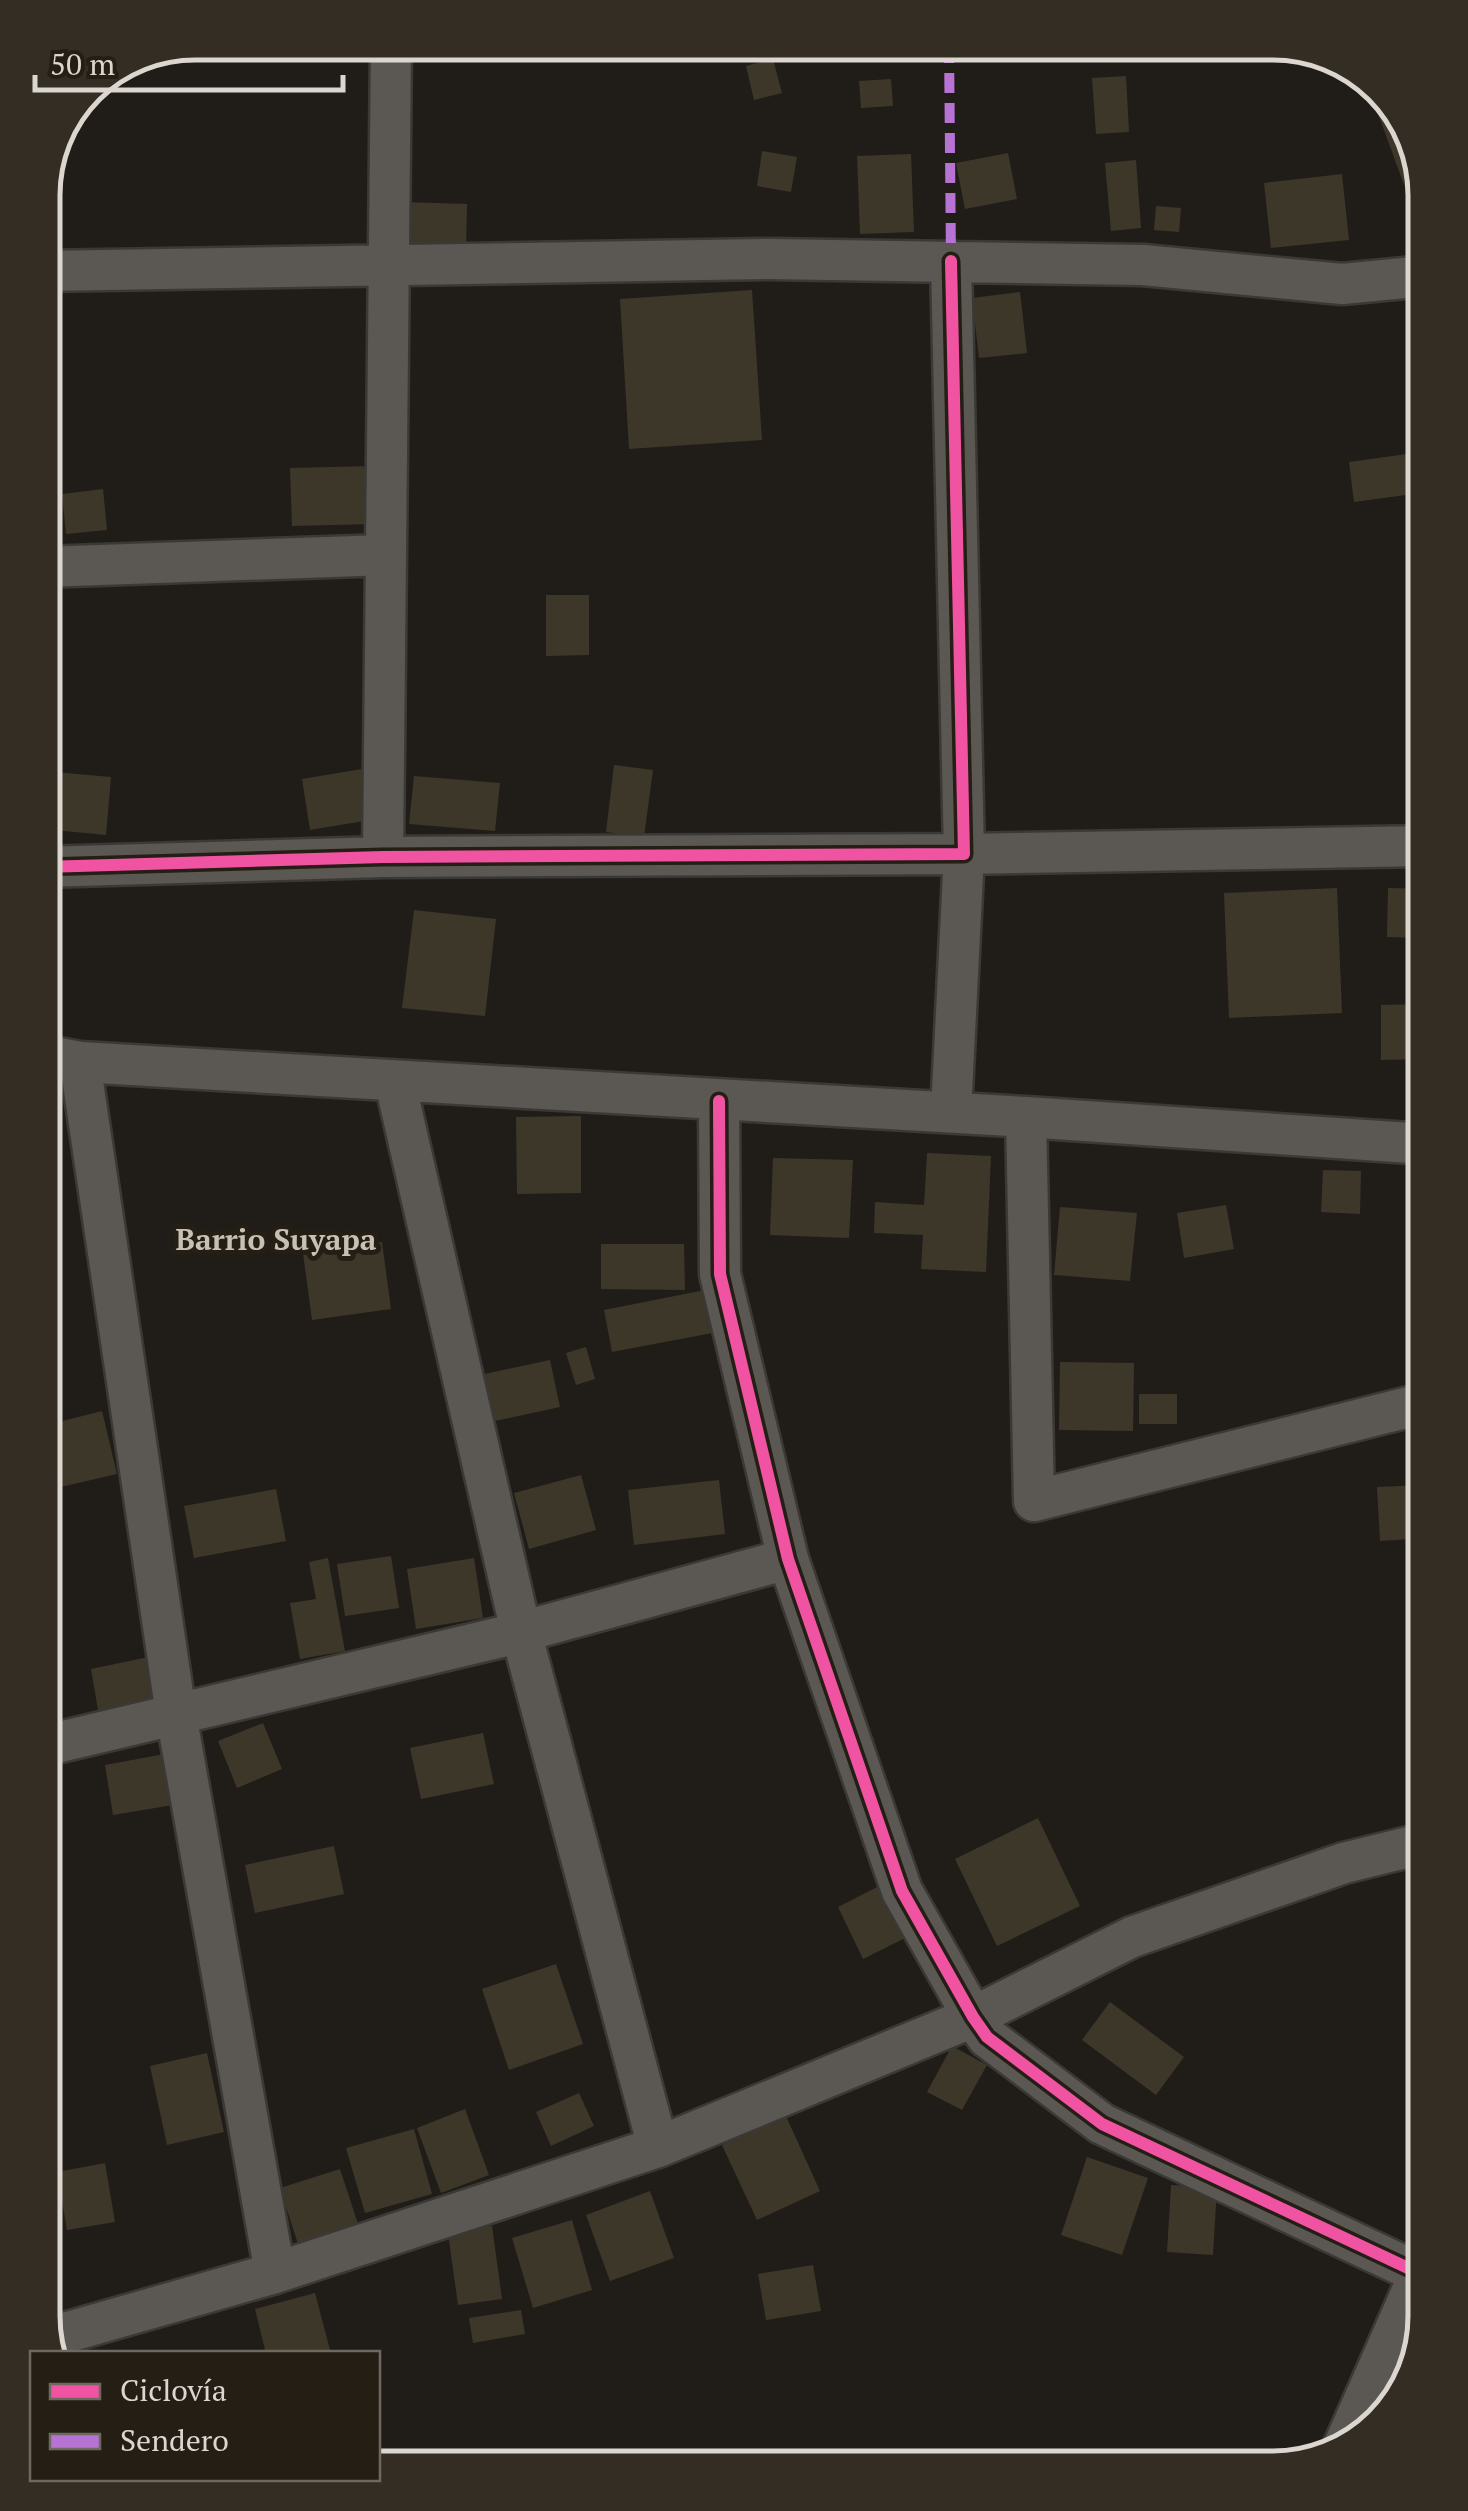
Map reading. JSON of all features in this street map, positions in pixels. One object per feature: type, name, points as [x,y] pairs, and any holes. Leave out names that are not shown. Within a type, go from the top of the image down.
[{"type":"street","points":[[384,857],[391,60]]},
{"type":"street","points":[[60,270],[769,259],[1143,265],[1342,284],[1408,278]]},
{"type":"street","points":[[951,262],[964,854],[951,1112]]},
{"type":"street","points":[[60,566],[386,555]]},
{"type":"street","points":[[60,867],[384,857],[964,854],[1408,846]]},
{"type":"street","points":[[275,2274],[62,1059],[1408,1143]]},
{"type":"street","points":[[396,1082],[520,1632],[658,2147]]},
{"type":"street","points":[[719,1100],[720,1274],[788,1559],[902,1890],[972,2017],[987,2037],[1102,2124],[1408,2268]]},
{"type":"street","points":[[1026,1117],[1034,1501],[1408,1408]]},
{"type":"street","points":[[60,1742],[520,1632],[788,1559]]},
{"type":"street","points":[[62,2334],[275,2274],[658,2147],[972,2017],[1132,1937],[1344,1863],[1408,1847]]},
{"type":"street","points":[[1354,2424],[1408,2307]]},
{"type":"building","points":[[773,60],[782,93],[754,100],[746,66]]},
{"type":"building","points":[[1126,76],[1129,132],[1096,134],[1092,78]]},
{"type":"building","points":[[891,79],[893,106],[861,108],[859,81]]},
{"type":"building","points":[[1375,107],[1401,151],[1408,196]]},
{"type":"building","points":[[762,151],[797,157],[791,192],[757,186]]},
{"type":"building","points":[[1008,153],[1017,199],[965,209],[956,163]]},
{"type":"building","points":[[911,154],[914,232],[860,234],[857,156]]},
{"type":"building","points":[[1136,160],[1141,228],[1111,231],[1105,163]]},
{"type":"building","points":[[1342,174],[1349,240],[1271,248],[1264,183]]},
{"type":"building","points":[[403,202],[467,204],[466,252],[402,250]]},
{"type":"building","points":[[1156,206],[1181,208],[1179,232],[1154,230]]},
{"type":"building","points":[[752,290],[762,440],[629,449],[620,299]]},
{"type":"building","points":[[1020,292],[1027,353],[979,358],[972,298]]},
{"type":"building","points":[[1407,454],[1408,495],[1354,502],[1349,462]]},
{"type":"building","points":[[373,466],[374,524],[292,526],[290,468]]},
{"type":"building","points":[[103,489],[107,530],[66,534],[62,494]]},
{"type":"building","points":[[546,595],[589,595],[589,655],[546,656]]},
{"type":"building","points":[[614,765],[653,770],[644,837],[606,832]]},
{"type":"building","points":[[362,769],[370,820],[310,830],[302,779]]},
{"type":"building","points":[[60,772],[111,777],[106,835],[60,831]]},
{"type":"building","points":[[414,776],[500,783],[495,831],[409,824]]},
{"type":"building","points":[[1337,888],[1342,1013],[1229,1018],[1224,893]]},
{"type":"building","points":[[1388,888],[1408,889],[1408,938],[1387,937]]},
{"type":"building","points":[[414,910],[496,919],[485,1016],[402,1008]]},
{"type":"building","points":[[1408,1004],[1408,1059],[1381,1060],[1381,1005]]},
{"type":"building","points":[[581,1116],[581,1193],[517,1194],[516,1117]]},
{"type":"building","points":[[927,1153],[991,1156],[986,1272],[921,1269],[923,1235],[874,1233],[875,1202],[924,1205]]},
{"type":"building","points":[[773,1158],[853,1160],[849,1238],[770,1235]]},
{"type":"building","points":[[1323,1170],[1361,1171],[1360,1214],[1321,1212]]},
{"type":"building","points":[[1226,1205],[1234,1249],[1184,1258],[1177,1213]]},
{"type":"building","points":[[1060,1207],[1137,1213],[1130,1281],[1054,1275]]},
{"type":"building","points":[[382,1242],[391,1309],[312,1320],[303,1253]]},
{"type":"building","points":[[601,1244],[684,1244],[685,1290],[601,1289]]},
{"type":"building","points":[[720,1287],[728,1330],[612,1352],[604,1310]]},
{"type":"building","points":[[586,1347],[595,1379],[576,1385],[566,1353]]},
{"type":"building","points":[[550,1360],[560,1407],[490,1422],[480,1375]]},
{"type":"building","points":[[1060,1362],[1134,1363],[1133,1431],[1059,1430]]},
{"type":"building","points":[[1139,1394],[1177,1394],[1177,1424],[1139,1424]]},
{"type":"building","points":[[102,1411],[117,1474],[60,1487],[60,1422]]},
{"type":"building","points":[[581,1475],[596,1530],[529,1549],[514,1493]]},
{"type":"building","points":[[719,1480],[725,1534],[634,1545],[628,1490]]},
{"type":"building","points":[[1408,1486],[1408,1539],[1380,1541],[1377,1487]]},
{"type":"building","points":[[276,1489],[286,1541],[194,1558],[184,1506]]},
{"type":"building","points":[[391,1556],[399,1608],[345,1616],[337,1564]]},
{"type":"building","points":[[328,1558],[345,1651],[300,1659],[290,1603],[316,1599],[309,1562]]},
{"type":"building","points":[[474,1558],[483,1618],[416,1629],[407,1569]]},
{"type":"building","points":[[158,1655],[166,1703],[99,1716],[91,1669]]},
{"type":"building","points":[[263,1723],[282,1769],[237,1788],[218,1741]]},
{"type":"building","points":[[483,1733],[494,1784],[421,1799],[410,1748]]},
{"type":"building","points":[[170,1753],[179,1804],[113,1815],[105,1765]]},
{"type":"building","points":[[1038,1818],[1080,1906],[997,1946],[955,1859]]},
{"type":"building","points":[[334,1846],[344,1894],[255,1913],[245,1865]]},
{"type":"building","points":[[885,1883],[911,1935],[863,1959],[838,1907]]},
{"type":"building","points":[[556,1964],[583,2044],[509,2070],[482,1989]]},
{"type":"building","points":[[1110,2002],[1184,2057],[1156,2095],[1082,2040]]},
{"type":"building","points":[[952,2046],[987,2065],[962,2110],[927,2092]]},
{"type":"building","points":[[207,2053],[224,2132],[167,2145],[150,2066]]},
{"type":"building","points":[[579,2093],[594,2126],[551,2146],[536,2112]]},
{"type":"building","points":[[465,2109],[489,2175],[441,2193],[417,2128]]},
{"type":"building","points":[[785,2114],[820,2191],[757,2220],[722,2145]]},
{"type":"building","points":[[414,2129],[432,2194],[365,2213],[346,2148]]},
{"type":"building","points":[[1087,2157],[1148,2178],[1122,2255],[1061,2235]]},
{"type":"building","points":[[105,2163],[115,2222],[67,2230],[60,2171]]},
{"type":"building","points":[[340,2169],[358,2224],[298,2244],[280,2188]]},
{"type":"building","points":[[1171,2185],[1217,2187],[1213,2255],[1167,2252]]},
{"type":"building","points":[[650,2191],[674,2258],[610,2281],[586,2215]]},
{"type":"building","points":[[572,2220],[592,2290],[533,2308],[512,2238]]},
{"type":"building","points":[[492,2226],[502,2299],[458,2305],[448,2233]]},
{"type":"building","points":[[813,2265],[821,2311],[766,2320],[758,2274]]},
{"type":"building","points":[[315,2293],[330,2350],[265,2351],[255,2309]]},
{"type":"building","points":[[521,2310],[525,2334],[473,2343],[469,2318]]},
{"type":"marked path","points":[[949,60],[951,261]]},
{"type":"cycle path","points":[[60,866],[383,857],[964,854],[951,261]]},
{"type":"cycle path","points":[[719,1101],[720,1274],[788,1559],[902,1891],[973,2017],[987,2037],[1102,2124],[1408,2268]]},
{"type":"district","name":"Barrio Suyapa","points":[[276,1240]]}]
